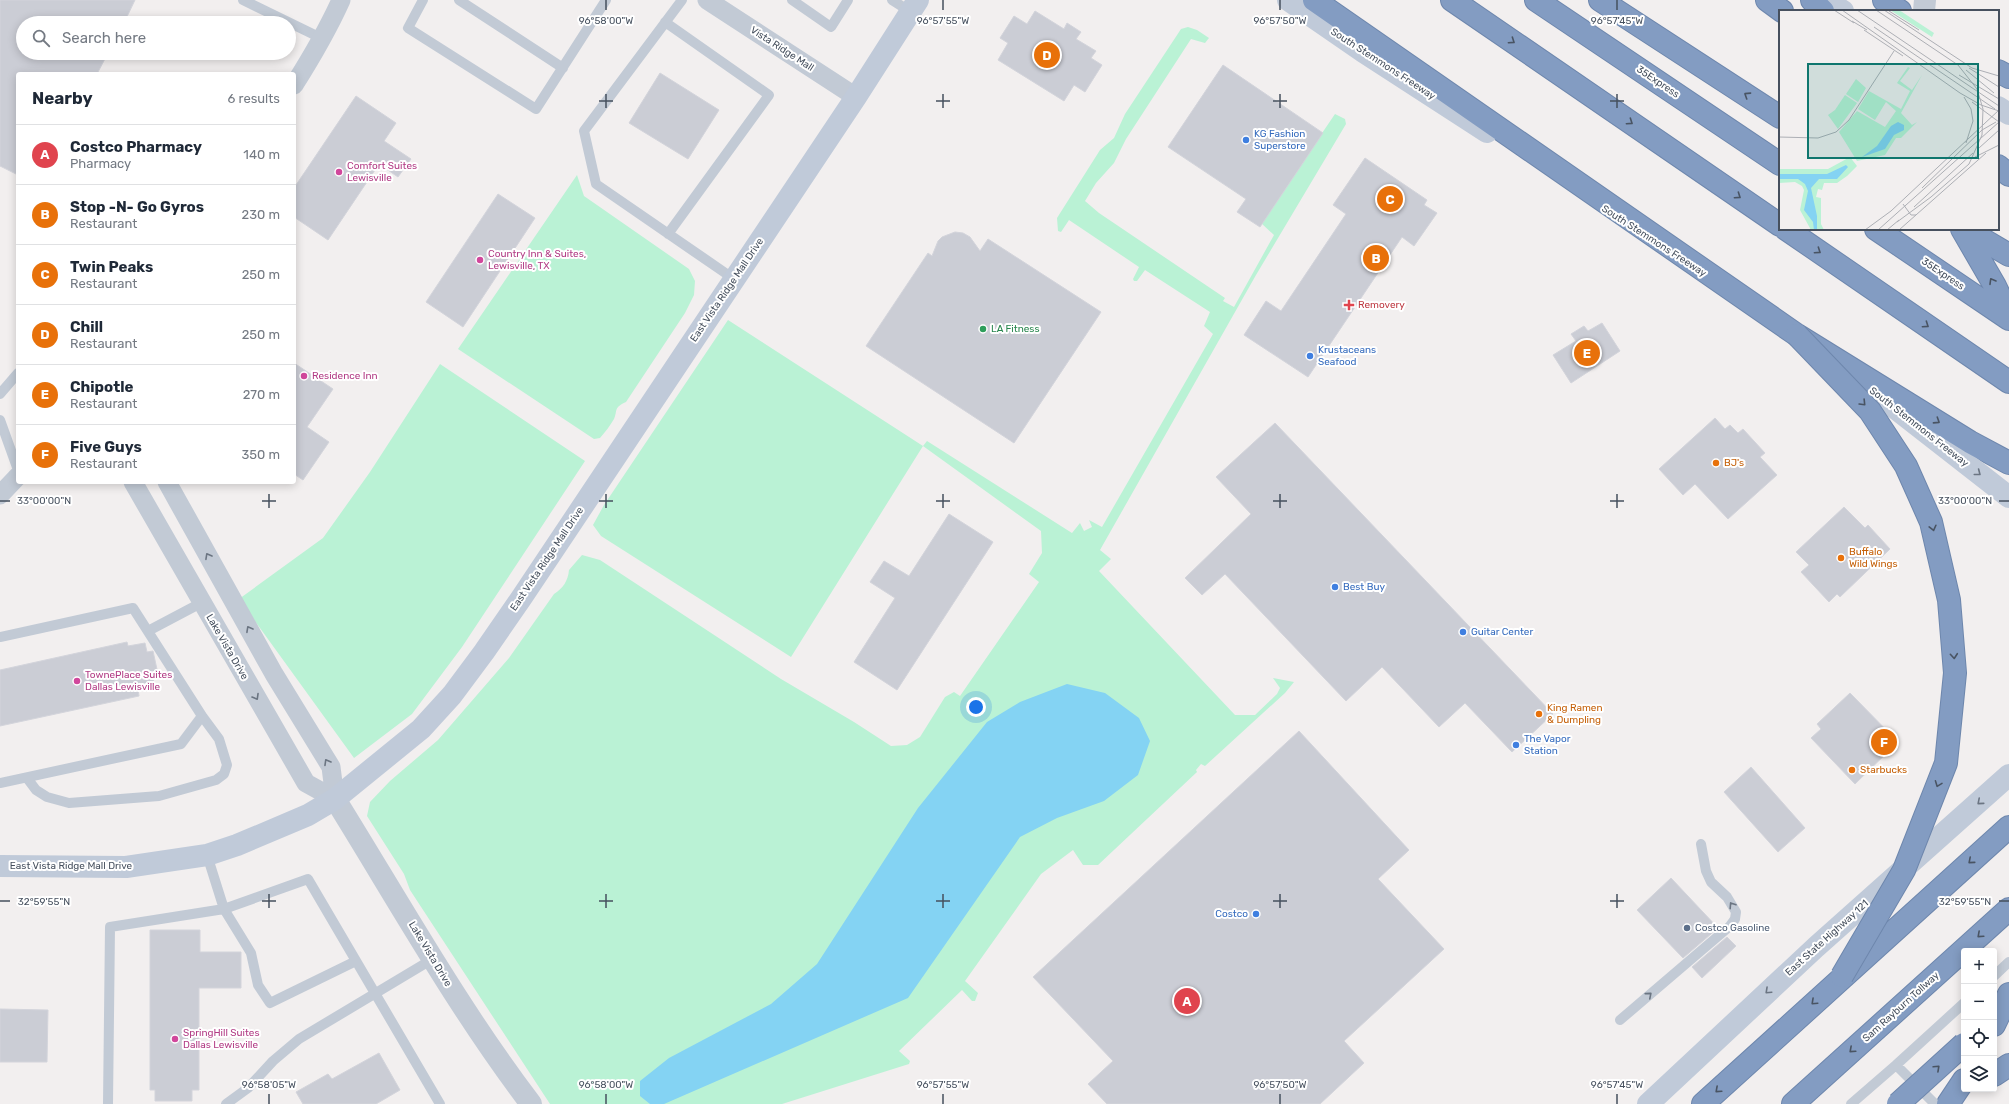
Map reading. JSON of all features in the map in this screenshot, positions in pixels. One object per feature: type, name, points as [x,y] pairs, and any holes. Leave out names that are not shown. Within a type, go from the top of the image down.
[{"type":"highway","points":[[1314,0],[1797,334],[1970,442],[2009,463]]},
{"type":"highway","points":[[1439,0],[1480,19]]},
{"type":"highway","points":[[1452,0],[1779,224]]},
{"type":"highway","name":"35Express","points":[[1536,0],[1779,163]]},
{"type":"highway","points":[[1600,0],[1779,116]]},
{"type":"highway","points":[[1768,0],[1781,10]]},
{"type":"highway","points":[[1812,0],[1822,10]]},
{"type":"highway","points":[[1884,0],[1899,10]]},
{"type":"highway","points":[[1999,72],[2009,77]]},
{"type":"highway","points":[[1999,167],[2009,175]]},
{"type":"highway","points":[[1787,230],[2009,382]]},
{"type":"highway","name":"35Express","points":[[1877,230],[2009,319]]},
{"type":"highway","points":[[1963,230],[1995,286],[2009,316]]},
{"type":"highway","points":[[1967,230],[2009,255]]},
{"type":"highway","points":[[1797,334],[1870,410],[1906,466],[1931,522],[1949,600],[1955,673],[1946,763],[1904,870],[1842,976]]},
{"type":"highway","points":[[1703,1104],[1842,976],[2009,827]]},
{"type":"highway","name":"Sam Rayburn Tollway","points":[[1793,1104],[2009,909]]},
{"type":"highway","points":[[1996,1020],[2009,994]]},
{"type":"highway","points":[[1997,1013],[2009,1002]]},
{"type":"highway","points":[[1898,1104],[1961,1047]]},
{"type":"highway","points":[[1997,1074],[2009,1065]]},
{"type":"highway","points":[[1948,1104],[1961,1084]]},
{"type":"highway","points":[[1955,1104],[1971,1092]]},
{"type":"main road","name":"South Stemmons Freeway","points":[[1288,0],[1362,51],[1829,355],[2009,497]]},
{"type":"main road","points":[[1826,0],[1841,10]]},
{"type":"main road","name":"East Vista Ridge Mall Drive","points":[[0,866],[126,867],[207,855],[237,846],[284,826],[335,799],[421,729],[452,695],[522,597],[856,97],[914,6]]},
{"type":"main road","points":[[1999,108],[2009,114]]},
{"type":"main road","name":"East State Highway 121","points":[[1648,1104],[1816,947],[2009,775]]},
{"type":"street","points":[[296,82],[321,38],[328,29],[341,0]]},
{"type":"street","name":"Vista Ridge Mall","points":[[707,0],[856,97]]},
{"type":"street","points":[[1924,10],[1925,0]]},
{"type":"street","points":[[0,495],[16,478]]},
{"type":"street","name":"Lake Vista Drive","points":[[134,484],[201,603],[306,783],[335,799]]},
{"type":"street","name":"Lake Vista Drive","points":[[168,484],[274,674],[331,766],[335,799],[400,904],[432,960],[503,1068],[531,1104]]},
{"type":"lane","points":[[243,0],[276,16]]},
{"type":"lane","points":[[423,0],[408,28],[536,109],[606,0]]},
{"type":"lane","points":[[459,0],[562,68]]},
{"type":"lane","points":[[682,0],[584,131],[596,184],[734,280]]},
{"type":"lane","points":[[792,0],[831,27],[848,0]]},
{"type":"lane","points":[[892,0],[914,6]]},
{"type":"lane","points":[[665,22],[769,95],[668,234]]},
{"type":"lane","points":[[296,26],[321,38]]},
{"type":"lane","points":[[0,394],[16,375]]},
{"type":"lane","points":[[0,420],[16,464]]},
{"type":"lane","points":[[148,631],[201,603]]},
{"type":"lane","points":[[0,637],[133,608],[202,716],[219,739],[227,765],[224,774],[216,780],[159,796],[69,803],[47,797],[36,790],[27,778]]},
{"type":"lane","points":[[0,784],[181,744],[202,716]]},
{"type":"lane","points":[[1620,1020],[1730,926],[1735,919],[1736,912],[1727,897],[1711,882],[1706,871],[1701,844]]},
{"type":"lane","points":[[207,855],[224,909],[251,953],[258,985],[270,1003],[356,961]]},
{"type":"lane","points":[[108,1104],[110,927],[224,909],[308,879],[440,1104]]},
{"type":"lane","points":[[226,1104],[248,1088],[272,1062],[299,1039],[432,960]]},
{"type":"lane","points":[[1997,973],[2009,962]]},
{"type":"lane","points":[[1851,1104],[1961,1006]]},
{"type":"lane","points":[[1896,1065],[1935,1104]]},
{"type":"green space","points":[[1188,27],[1197,30],[1209,38],[1205,43],[1191,39],[1126,139],[1114,163],[1096,183],[1085,201],[1099,213],[1225,298],[1223,301],[1234,307],[1274,235],[1261,223],[1335,114],[1345,119],[1346,124],[1256,275],[1100,550],[1111,559],[1099,571],[1235,715],[1255,715],[1277,694],[1280,688],[1273,678],[1294,682],[1285,693],[1205,766],[1201,764],[1196,770],[1197,772],[1098,865],[1083,865],[1073,850],[1041,874],[965,981],[978,993],[975,1001],[972,1001],[962,990],[899,1051],[910,1061],[909,1064],[782,1104],[550,1104],[410,890],[404,874],[367,816],[370,802],[390,781],[438,740],[509,658],[554,594],[564,584],[568,578],[569,570],[582,555],[600,560],[781,679],[854,722],[891,746],[907,745],[920,737],[945,697],[954,692],[960,696],[1039,582],[1029,574],[1042,553],[1041,531],[923,446],[927,441],[1072,533],[1080,523],[1084,531],[1092,527],[1089,520],[1102,527],[1213,334],[1204,326],[1210,312],[1145,270],[1137,281],[1134,281],[1133,279],[1139,267],[1069,220],[1061,232],[1058,231],[1057,218],[1100,150],[1114,138],[1125,114],[1181,29]]},
{"type":"green space","points":[[577,175],[584,196],[689,269],[695,281],[694,295],[685,313],[626,402],[617,409],[614,419],[609,427],[600,438],[594,439],[458,349]]},
{"type":"green space","points":[[728,320],[923,446],[791,657],[601,536],[593,525],[604,505]]},
{"type":"green space","points":[[440,364],[585,461],[462,647],[412,714],[354,758],[239,599],[323,538],[370,472]]},
{"type":"water","points":[[1067,684],[1105,693],[1139,718],[1150,741],[1138,775],[1104,801],[1057,818],[1020,837],[908,998],[664,1104],[650,1104],[640,1096],[640,1081],[669,1058],[771,1004],[817,964],[918,808],[987,722],[1020,702]]},
{"type":"building","points":[[0,0],[135,0],[127,16],[16,16],[16,60],[104,60],[98,72],[16,72],[16,174],[0,166]]},
{"type":"building","points":[[1035,11],[1064,29],[1067,23],[1081,32],[1076,39],[1096,51],[1091,58],[1102,65],[1085,92],[1074,85],[1064,101],[998,60],[1008,43],[1000,38],[1014,16],[1027,24]]},
{"type":"building","name":"KG Fashion Superstore","points":[[1223,65],[1323,133],[1260,227],[1237,212],[1246,199],[1168,147]]},
{"type":"building","points":[[660,73],[719,110],[688,159],[629,123]]},
{"type":"building","name":"Comfort Suites Lewisville","points":[[356,96],[396,123],[384,141],[411,159],[398,177],[379,164],[328,240],[296,218],[296,185]]},
{"type":"building","points":[[1365,158],[1427,200],[1424,205],[1437,213],[1414,246],[1402,237],[1308,377],[1244,335],[1266,301],[1281,311],[1346,214],[1333,205]]},
{"type":"building","name":"Country Inn & Suites, Lewisville, TX","points":[[498,194],[535,218],[463,327],[426,302]]},
{"type":"building","name":"LA Fitness","points":[[955,232],[963,233],[970,237],[980,251],[988,239],[1101,312],[1014,443],[866,346],[928,253],[932,256],[938,241],[942,237]]},
{"type":"building","points":[[1602,323],[1620,351],[1571,383],[1553,355],[1576,341],[1571,334],[1584,326],[1588,331]]},
{"type":"building","points":[[296,364],[333,389],[307,427],[329,442],[303,480],[296,475]]},
{"type":"building","name":"BJ's","points":[[1715,418],[1725,429],[1730,425],[1738,433],[1743,429],[1765,453],[1760,457],[1777,475],[1728,519],[1695,484],[1683,495],[1659,469]]},
{"type":"building","name":"Best Buy","points":[[1275,423],[1553,714],[1512,752],[1465,703],[1439,727],[1382,667],[1346,701],[1225,574],[1202,595],[1185,578],[1251,514],[1216,477]]},
{"type":"building","name":"Buffalo Wild Wings","points":[[1844,507],[1865,528],[1868,525],[1890,549],[1840,597],[1837,594],[1829,602],[1801,572],[1809,565],[1796,552]]},
{"type":"building","points":[[949,514],[993,542],[897,690],[854,662],[895,598],[870,582],[884,561],[909,576]]},
{"type":"building","name":"TownePlace Suites Dallas Lewisville","points":[[127,642],[128,646],[145,643],[147,652],[153,651],[158,674],[152,676],[155,685],[138,689],[139,696],[0,726],[0,670]]},
{"type":"building","points":[[1850,693],[1898,742],[1855,784],[1811,738],[1821,729],[1817,724]]},
{"type":"building","name":"Costco","points":[[1299,731],[1409,850],[1378,879],[1444,949],[1344,1041],[1364,1063],[1320,1104],[1107,1104],[1088,1084],[1113,1061],[1033,977]]},
{"type":"building","points":[[1751,767],[1805,828],[1778,852],[1724,792]]},
{"type":"building","name":"Costco Gasoline","points":[[1671,878],[1718,928],[1683,958],[1637,910]]},
{"type":"building","name":"SpringHill Suites Dallas Lewisville","points":[[150,930],[200,930],[200,952],[241,952],[241,988],[199,988],[199,1090],[192,1090],[192,1101],[155,1101],[155,1090],[150,1090]]},
{"type":"building","points":[[1727,937],[1736,946],[1702,978],[1692,967]]},
{"type":"building","points":[[0,1009],[48,1010],[47,1062],[0,1062]]},
{"type":"building","points":[[379,1053],[400,1090],[376,1104],[303,1104],[296,1092],[328,1074],[332,1079]]},
{"type":"place","name":"Chill","points":[[1047,55]]},
{"type":"place","name":"KG Fashion Superstore","points":[[1246,140]]},
{"type":"place","name":"Comfort Suites Lewisville","points":[[339,172]]},
{"type":"place","name":"Twin Peaks","points":[[1390,199]]},
{"type":"place","name":"Stop -N- Go Gyros","points":[[1376,258]]},
{"type":"place","name":"Country Inn & Suites, Lewisville, TX","points":[[480,260]]},
{"type":"place","name":"Removery","points":[[1349,305]]},
{"type":"place","name":"LA Fitness","points":[[983,329]]},
{"type":"place","name":"Chipotle","points":[[1587,353]]},
{"type":"place","name":"Krustaceans Seafood","points":[[1310,356]]},
{"type":"place","name":"Residence Inn","points":[[304,376]]},
{"type":"place","name":"BJ's","points":[[1716,463]]},
{"type":"place","name":"Buffalo Wild Wings","points":[[1841,558]]},
{"type":"place","name":"Best Buy","points":[[1335,587]]},
{"type":"place","name":"Guitar Center","points":[[1463,632]]},
{"type":"place","name":"TownePlace Suites Dallas Lewisville","points":[[77,681]]},
{"type":"place","name":"King Ramen & Dumpling","points":[[1539,714]]},
{"type":"place","name":"Five Guys","points":[[1884,742]]},
{"type":"place","name":"The Vapor Station","points":[[1516,745]]},
{"type":"place","name":"Starbucks","points":[[1852,770]]},
{"type":"place","name":"Costco","points":[[1256,914]]},
{"type":"place","name":"Costco Gasoline","points":[[1687,928]]},
{"type":"place","name":"Costco Pharmacy","points":[[1187,1001]]},
{"type":"place","name":"SpringHill Suites Dallas Lewisville","points":[[175,1039]]}]
